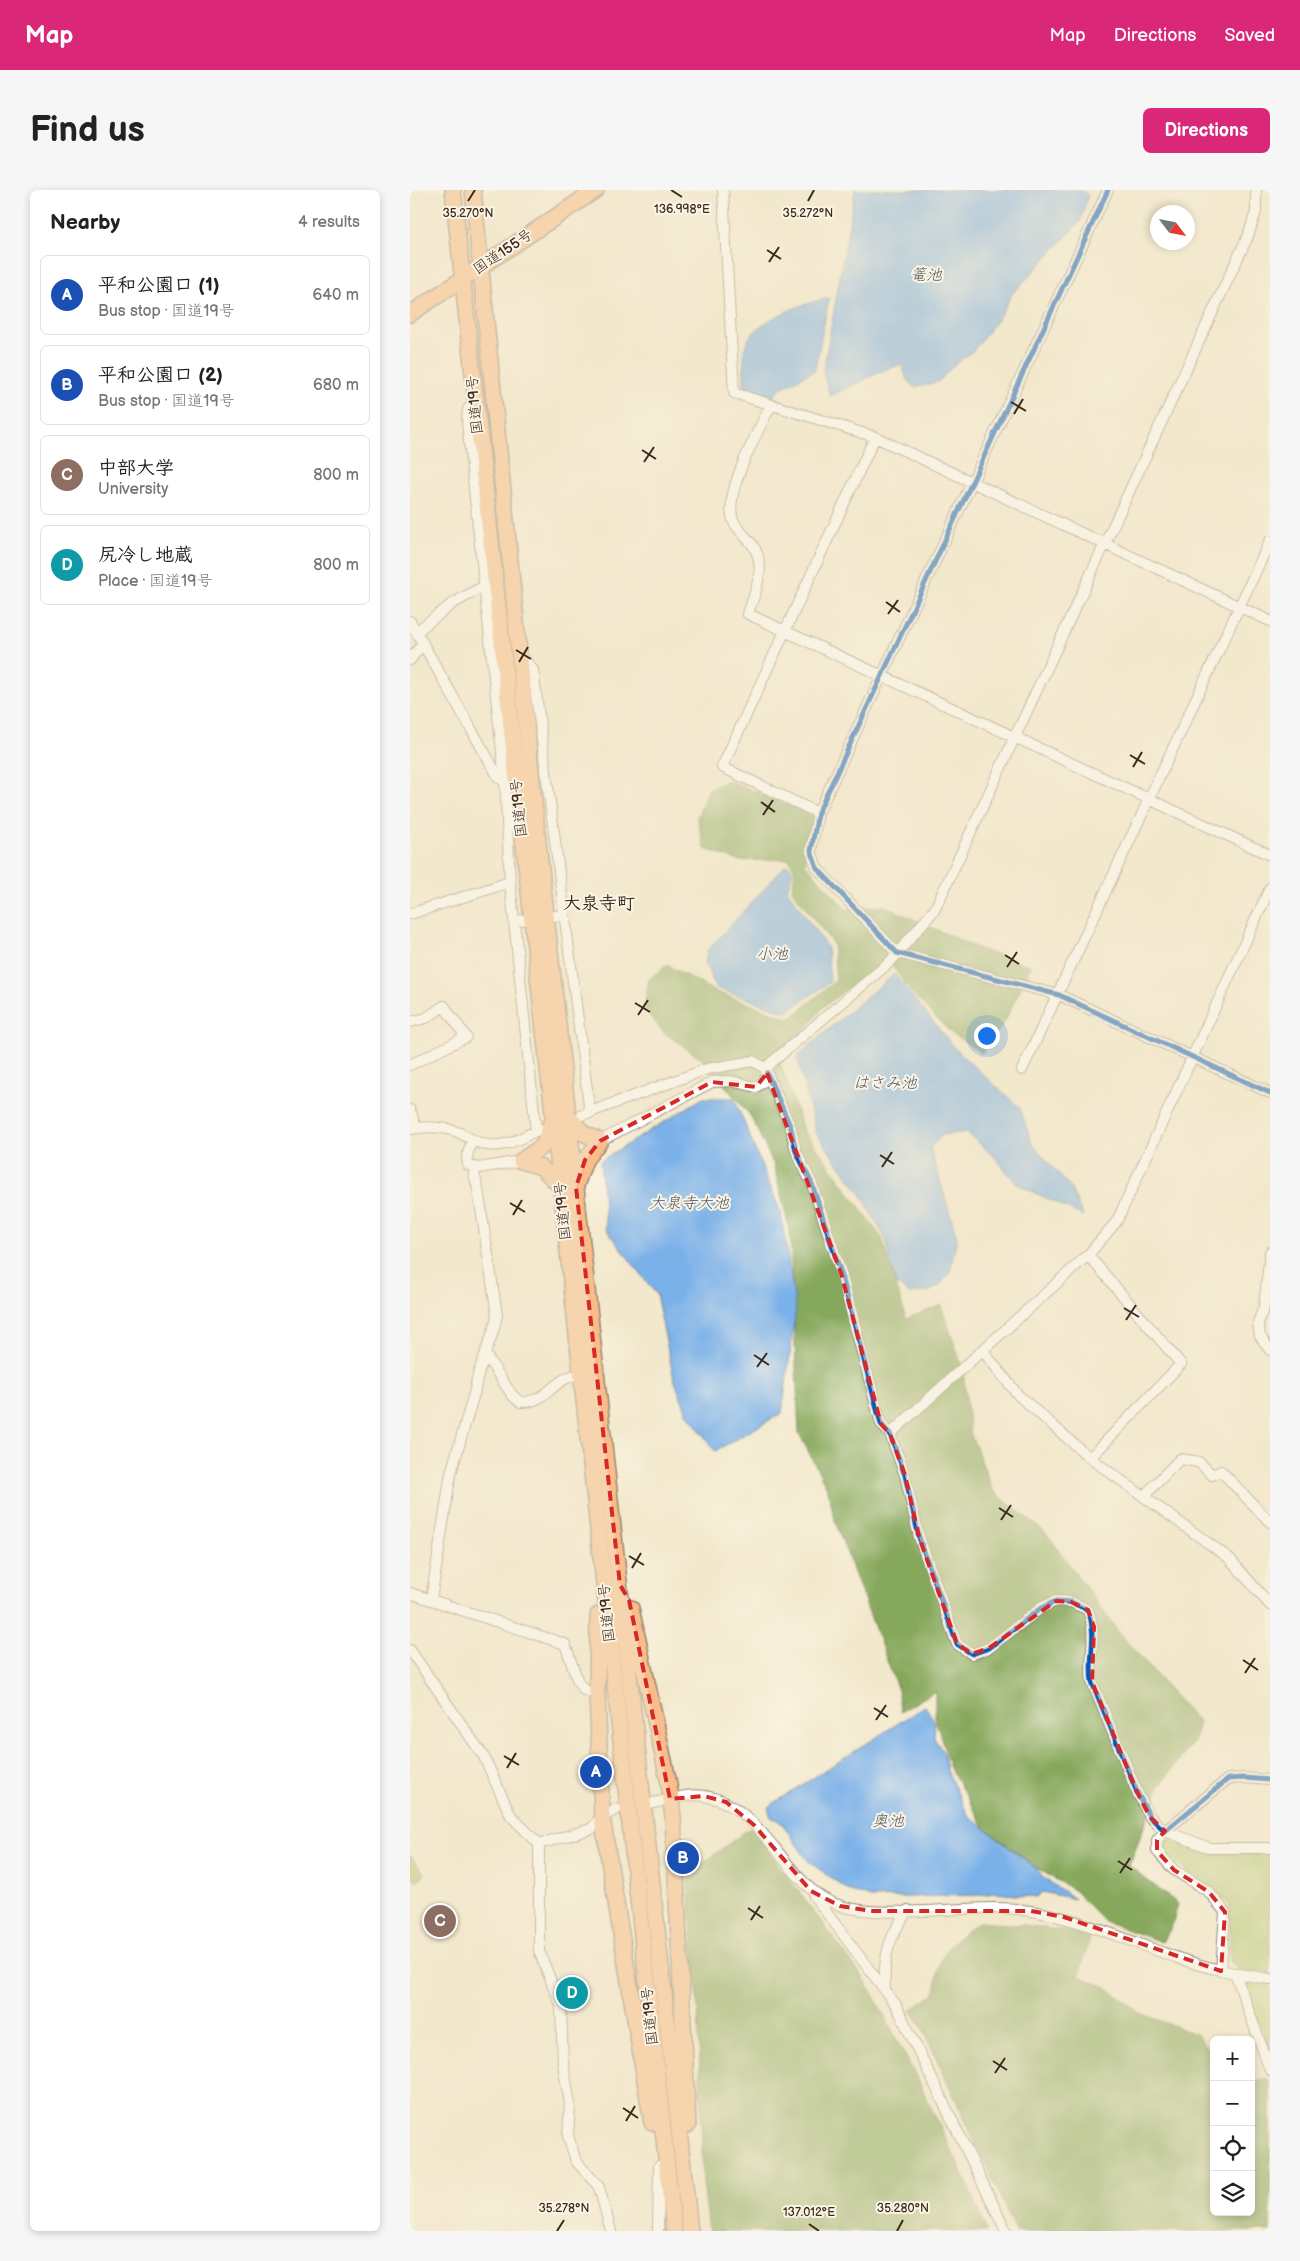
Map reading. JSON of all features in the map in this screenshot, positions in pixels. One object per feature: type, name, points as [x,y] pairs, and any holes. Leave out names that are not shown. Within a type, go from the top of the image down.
[{"type":"highway","name":"国道19号","points":[[453,190],[475,401],[539,918],[580,1115],[568,1187],[581,1374],[674,2231]]},
{"type":"highway","name":"国道19号","points":[[473,190],[521,655],[539,918],[543,1126],[568,1187],[620,1584],[690,2231]]},
{"type":"highway","name":"国道155号","points":[[410,314],[462,280],[481,264],[596,190]]},
{"type":"highway","points":[[521,1161],[541,1168],[568,1187],[600,1141],[584,1133],[580,1115]]},
{"type":"highway","points":[[521,1161],[544,1145],[543,1126]]},
{"type":"highway","points":[[620,1584],[629,1600],[669,1784],[689,2167],[684,2181]]},
{"type":"highway","points":[[604,1586],[598,1599],[597,1694],[602,1817],[659,2166],[668,2184]]},
{"type":"street","points":[[723,190],[734,393],[875,437],[1270,621]]},
{"type":"street","points":[[1108,190],[818,813],[811,851],[817,868],[897,953],[1059,995],[1270,1093]]},
{"type":"street","points":[[600,1141],[712,1082],[731,1081],[756,1087],[762,1084],[766,1071],[890,962],[935,909],[1248,236],[1256,212],[1256,190]]},
{"type":"street","points":[[410,1110],[413,1128],[439,1126],[461,1134],[472,1141],[489,1146],[506,1144],[543,1126],[510,882],[505,781],[467,422],[468,409],[475,401]]},
{"type":"street","points":[[772,405],[739,474],[733,496],[733,520],[757,551],[760,562],[760,578],[748,614],[1270,855]]},
{"type":"street","points":[[818,813],[722,767],[875,437]]},
{"type":"street","points":[[1022,1070],[1059,995],[1270,541]]},
{"type":"street","points":[[416,632],[452,604],[484,586]]},
{"type":"street","points":[[410,621],[499,778],[505,781]]},
{"type":"street","points":[[410,660],[423,643]]},
{"type":"street","points":[[521,655],[533,670],[564,916],[580,1115],[707,1069],[753,1061],[766,1071],[791,1128],[796,1151],[812,1184],[842,1273],[881,1424],[890,1434],[905,1475],[918,1537],[956,1644],[972,1654],[989,1648],[1041,1608],[1056,1601],[1071,1602],[1088,1610],[1094,1627],[1090,1668],[1092,1682],[1137,1792],[1150,1817],[1165,1830],[1210,1848],[1270,1848]]},
{"type":"street","points":[[410,914],[510,882]]},
{"type":"street","points":[[890,1434],[984,1351],[1088,1254],[1117,1221],[1270,888]]},
{"type":"street","points":[[514,921],[564,916]]},
{"type":"street","points":[[410,1022],[426,1018],[444,1006],[466,1037],[410,1065]]},
{"type":"street","points":[[472,1141],[466,1156],[468,1165],[475,1167],[521,1161]]},
{"type":"street","points":[[431,1600],[451,1473],[475,1390],[477,1376],[494,1332],[497,1315],[474,1173],[475,1167]]},
{"type":"street","points":[[1270,1252],[1264,1307],[1258,1323],[1260,1336],[1270,1350]]},
{"type":"street","points":[[1088,1254],[1181,1364],[1090,1458]]},
{"type":"street","points":[[984,1351],[1018,1395],[1090,1458],[1229,1558],[1270,1605]]},
{"type":"street","points":[[485,1354],[512,1396],[520,1402],[536,1401],[563,1378],[581,1374]]},
{"type":"street","points":[[1144,1496],[1180,1459],[1199,1462],[1212,1475],[1221,1471],[1270,1522]]},
{"type":"street","points":[[410,1593],[565,1644],[578,1682],[584,1690],[597,1694]]},
{"type":"street","points":[[410,1650],[484,1757],[511,1816],[539,1844],[539,1951],[562,2006],[563,2064],[570,2104],[568,2136],[576,2161],[599,2187],[611,2231]]},
{"type":"street","points":[[1221,1971],[1225,1912],[1210,1892],[1174,1870],[1157,1851],[1157,1840],[1165,1830],[1228,1779],[1270,1780]]},
{"type":"street","points":[[650,1804],[670,1799],[704,1796],[726,1802],[743,1814],[811,1891],[896,2005],[1006,2231]]},
{"type":"street","points":[[539,1844],[591,1829],[602,1817],[617,1809]]},
{"type":"street","points":[[811,1891],[827,1900],[852,1909],[999,1908],[1047,1914],[1081,1923],[1180,1959],[1221,1971],[1270,1978]]},
{"type":"street","points":[[885,1989],[884,1972],[888,1942],[908,1910]]},
{"type":"street","points":[[1235,1973],[1270,2070]]},
{"type":"street","points":[[658,2231],[659,2166]]},
{"type":"highlighted area","points":[[767,1073],[841,1273],[881,1424],[890,1434],[905,1475],[919,1537],[957,1644],[972,1654],[989,1648],[1056,1601],[1071,1602],[1088,1610],[1094,1627],[1092,1682],[1137,1792],[1150,1817],[1165,1831],[1157,1840],[1157,1851],[1174,1870],[1209,1892],[1225,1912],[1221,1971],[1064,1917],[1031,1911],[871,1911],[840,1906],[811,1891],[754,1825],[726,1802],[704,1796],[670,1799],[629,1600],[620,1585],[576,1187],[585,1160],[600,1141],[712,1082],[756,1087]]},
{"type":"green space","points":[[728,780],[816,817],[805,864],[846,909],[885,906],[977,948],[1031,966],[1004,1023],[982,1053],[950,1032],[912,993],[887,959],[823,1007],[780,1062],[803,1129],[882,1238],[906,1319],[941,1305],[963,1369],[970,1432],[993,1491],[1047,1534],[1120,1634],[1199,1723],[1194,1741],[1159,1787],[1129,1866],[1178,1904],[1172,1926],[1162,1942],[1105,1922],[1075,1891],[1037,1868],[984,1827],[950,1768],[935,1717],[935,1691],[900,1712],[898,1690],[836,1524],[828,1490],[799,1433],[790,1233],[774,1165],[750,1115],[703,1060],[663,1032],[644,1009],[649,979],[667,965],[714,991],[790,1019],[836,980],[833,944],[792,890],[795,871],[789,859],[739,861],[705,849],[697,817],[708,790]]},
{"type":"green space","points":[[751,1827],[867,1983],[919,2082],[968,2185],[987,2231],[709,2231],[703,2183],[698,2009],[687,1875]]},
{"type":"green space","points":[[1165,1839],[1207,1853],[1270,1855],[1270,2053],[1238,1968],[1230,1962],[1230,1905],[1161,1849]]},
{"type":"green space","points":[[410,1855],[425,1874],[416,1881],[410,1874]]},
{"type":"green space","points":[[978,1922],[1024,1925],[1091,1935],[1079,1976],[1106,1987],[1140,2013],[1198,2035],[1210,2053],[1210,2216],[1255,2216],[1255,2081],[1267,2078],[1270,2085],[1270,2231],[1016,2231],[922,2027],[911,2010],[935,1993],[942,1958],[957,1938]]},
{"type":"water","name":"篭池","points":[[855,190],[1080,190],[1088,195],[1080,222],[1012,294],[999,317],[973,351],[955,364],[938,382],[914,388],[907,379],[902,365],[889,368],[830,396],[823,373]]},
{"type":"water","points":[[829,298],[815,370],[779,389],[771,401],[744,391],[745,348],[752,335],[760,327],[782,314]]},
{"type":"water","name":"小池","points":[[787,864],[793,871],[787,890],[827,947],[830,982],[786,1012],[716,988],[705,963],[707,951]]},
{"type":"water","name":"はさみ池","points":[[894,974],[958,1052],[1020,1108],[1032,1144],[1070,1187],[1083,1216],[1017,1184],[992,1154],[966,1132],[943,1135],[930,1147],[957,1238],[950,1272],[940,1285],[930,1291],[910,1294],[896,1284],[885,1238],[861,1194],[816,1133],[797,1056]]},
{"type":"water","name":"大泉寺大池","points":[[703,1098],[734,1098],[781,1213],[796,1309],[782,1413],[715,1451],[687,1413],[674,1379],[656,1294],[606,1229],[600,1161]]},
{"type":"water","name":"奥池","points":[[925,1706],[935,1722],[934,1738],[944,1753],[947,1771],[968,1815],[1038,1870],[1043,1878],[1075,1899],[1042,1892],[1036,1897],[995,1893],[871,1898],[848,1890],[808,1861],[782,1823],[771,1817],[768,1807]]},
{"type":"cycle path","points":[[1108,190],[818,813],[811,851],[817,868],[897,953],[1059,995],[1270,1093]]},
{"type":"cycle path","points":[[767,1073],[791,1128],[796,1151],[812,1184],[841,1273],[881,1424],[890,1434],[905,1475],[919,1537],[957,1644],[972,1654],[989,1648],[1041,1608],[1056,1601],[1071,1602],[1088,1610],[1093,1637],[1092,1682],[1137,1792],[1150,1817],[1165,1831],[1228,1779],[1270,1780]]},
{"type":"place","name":"平和公園口 (1)","points":[[596,1772]]},
{"type":"place","name":"平和公園口 (2)","points":[[683,1858]]},
{"type":"place","name":"中部大学","points":[[440,1921]]},
{"type":"place","name":"尻冷し地蔵","points":[[572,1993]]},
{"type":"district","name":"大泉寺町","points":[[599,903]]}]
